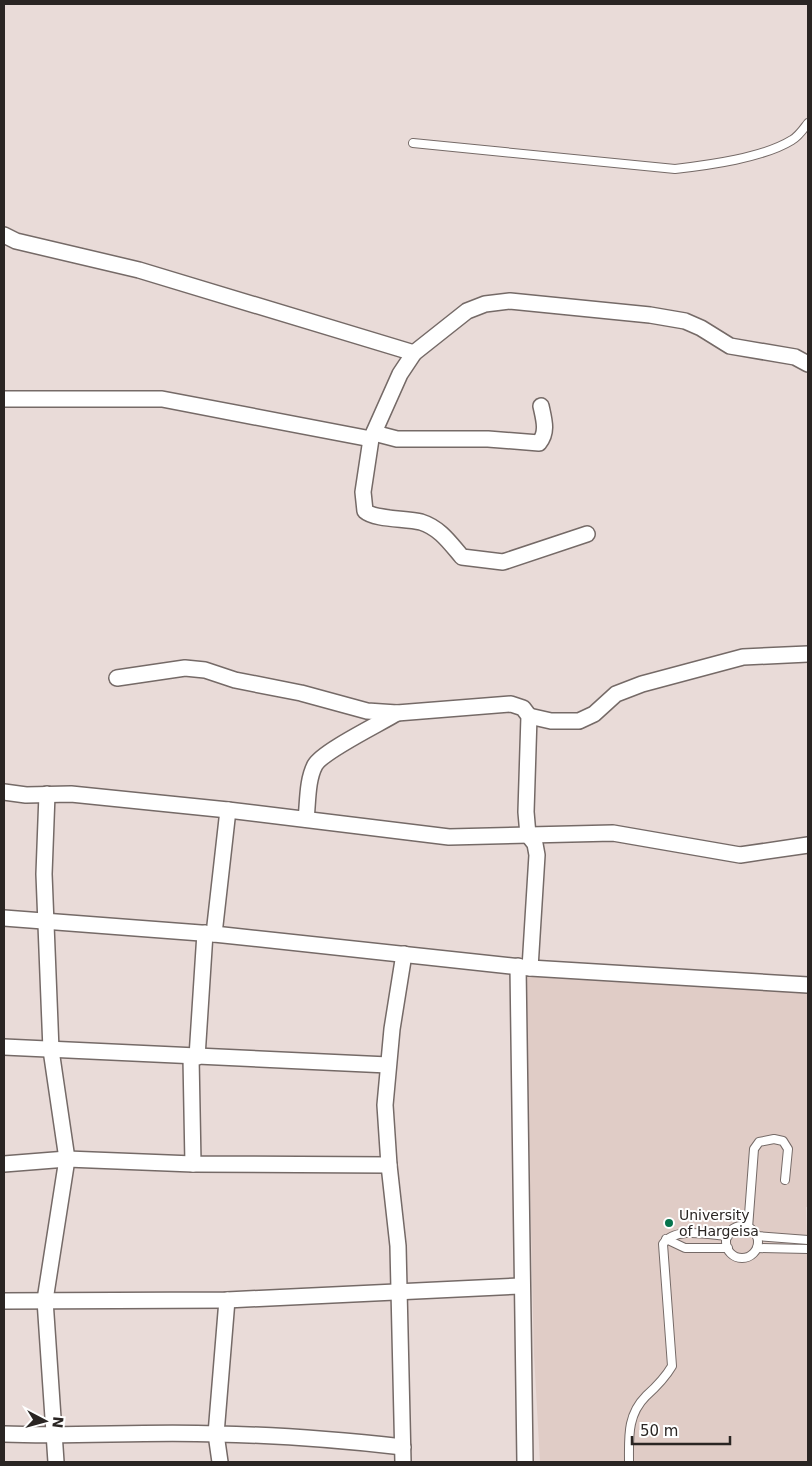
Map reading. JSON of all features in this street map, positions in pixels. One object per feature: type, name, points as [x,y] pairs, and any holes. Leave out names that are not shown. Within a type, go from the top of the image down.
[{"type":"street","points":[[8,239],[139,270],[414,353]]},
{"type":"street","points":[[587,534],[503,562],[462,557],[439,530],[422,522],[375,516],[365,511],[363,492],[373,436],[400,374],[414,353],[467,311],[485,304],[510,301],[650,315],[685,321],[701,328],[730,346],[795,357],[808,364]]},
{"type":"street","points":[[4,399],[162,398],[397,439],[470,439],[538,443],[544,437],[545,425],[542,406]]},
{"type":"street","points":[[529,716],[551,720],[579,721],[594,714],[616,694],[642,684],[743,657],[808,654]]},
{"type":"street","points":[[118,678],[184,668],[205,670],[236,680],[302,693],[368,711],[397,713],[511,704],[523,708],[529,716],[526,812],[528,835],[534,844],[537,855],[524,967],[520,1286],[525,1462]]},
{"type":"street","points":[[306,819],[311,779],[318,761],[329,752],[397,713]]},
{"type":"street","points":[[4,792],[26,795],[71,794],[228,810],[449,837],[629,834],[740,855],[808,845]]},
{"type":"street","points":[[46,794],[45,921],[52,1050],[67,1159],[46,1300],[56,1462]]},
{"type":"street","points":[[193,1164],[194,1057],[228,810]]},
{"type":"street","points":[[4,918],[210,933],[524,967],[808,985]]},
{"type":"street","points":[[403,1462],[398,1246],[385,1106],[388,1065],[404,954]]},
{"type":"street","points":[[4,1047],[388,1065]]},
{"type":"street","points":[[4,1164],[67,1159],[193,1164],[389,1165]]},
{"type":"street","points":[[4,1301],[227,1300],[520,1286]]},
{"type":"street","points":[[220,1462],[216,1434],[227,1300]]},
{"type":"street","points":[[4,1434],[54,1436],[216,1434],[340,1440],[403,1447]]},
{"type":"lane","points":[[414,143],[675,169],[711,165],[773,149],[794,139],[808,123]]},
{"type":"lane","points":[[748,1228],[754,1149],[759,1142],[783,1141],[788,1149],[785,1180]]},
{"type":"lane","points":[[757,1236],[756,1248],[753,1254],[742,1258],[736,1257],[728,1248],[728,1236],[736,1228],[748,1228],[757,1236],[808,1240]]},
{"type":"lane","points":[[666,1239],[686,1233],[728,1236]]},
{"type":"lane","points":[[666,1239],[685,1248],[728,1248]]},
{"type":"lane","points":[[630,1462],[629,1428],[633,1413],[641,1401],[667,1376],[672,1366],[663,1252],[666,1239]]},
{"type":"lane","points":[[756,1248],[808,1249]]},
{"type":"shaded area","name":"University of Hargeisa","points":[[525,976],[808,990],[808,1207],[806,1207],[808,1270],[808,1462],[540,1462],[534,1355]]},
{"type":"place","name":"University of Hargeisa","points":[[669,1223]]}]
